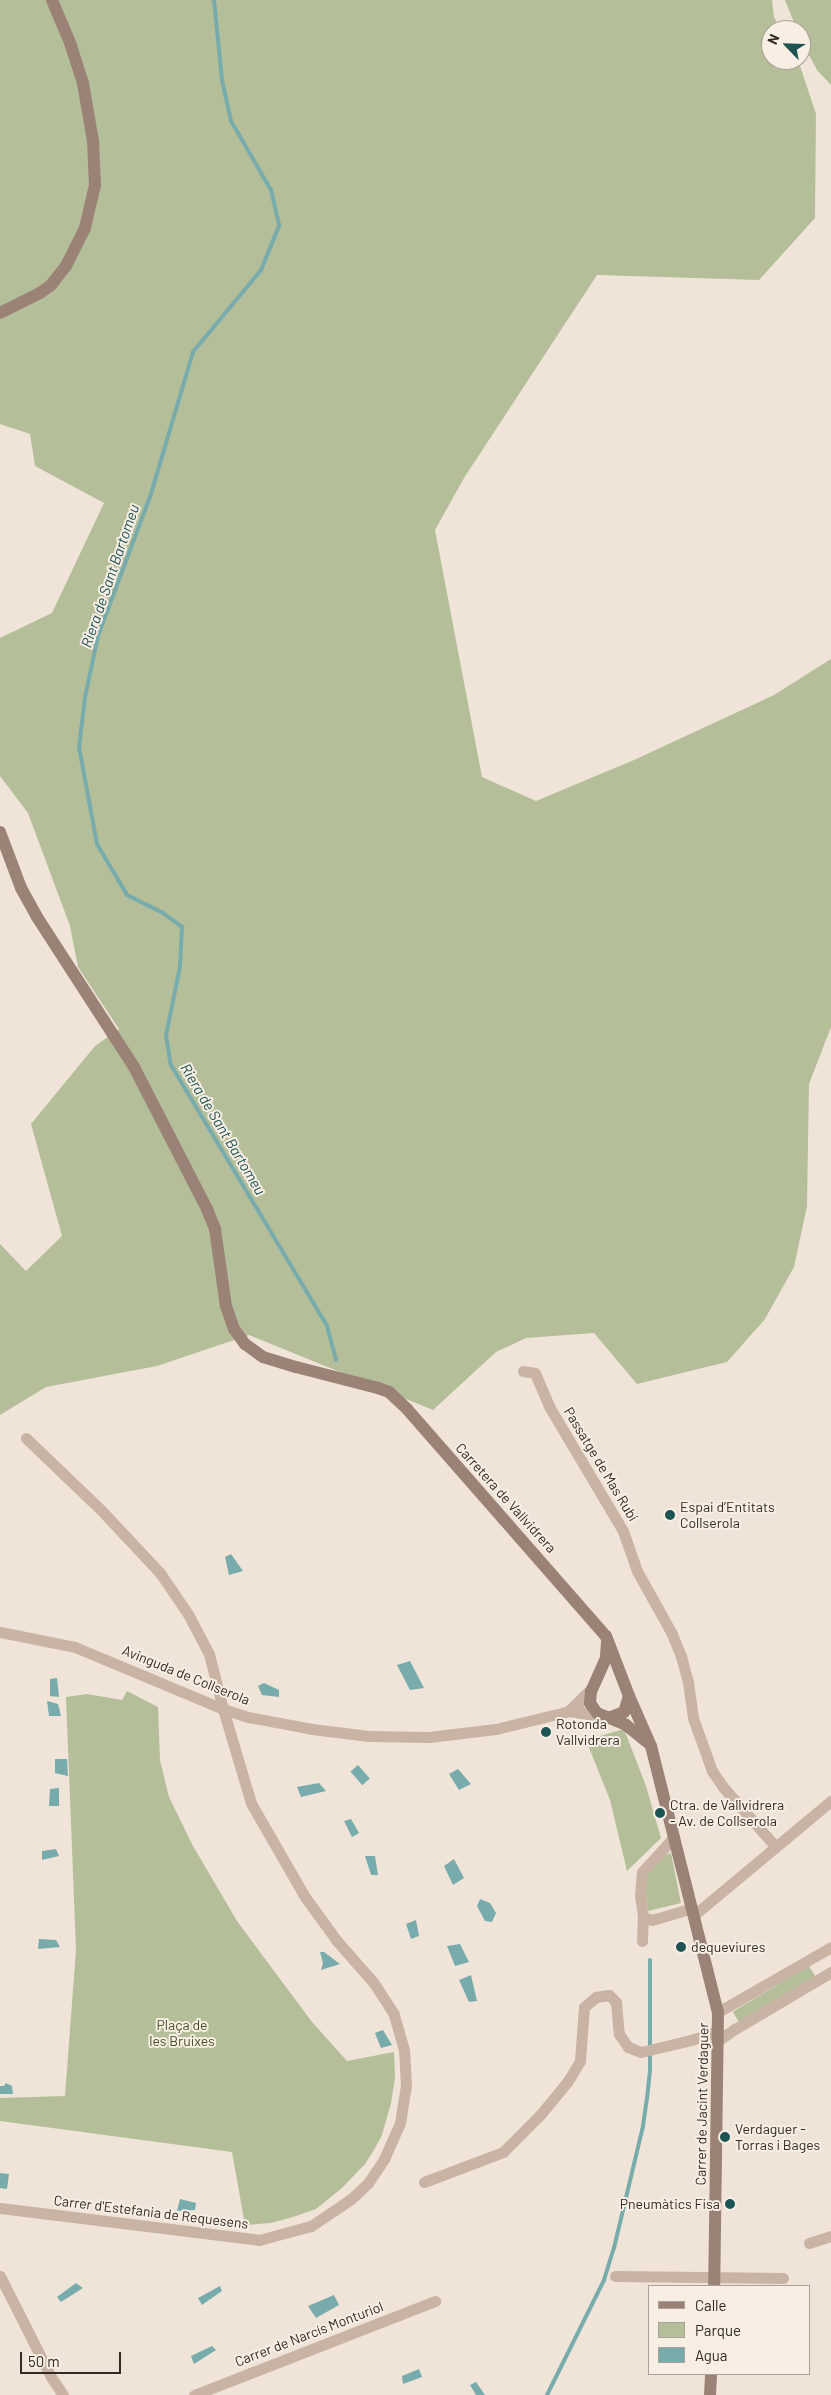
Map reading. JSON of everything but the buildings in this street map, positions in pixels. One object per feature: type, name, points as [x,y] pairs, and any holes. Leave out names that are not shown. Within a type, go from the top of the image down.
[{"type":"main road","points":[[0,314],[40,293],[51,284],[66,266],[85,228],[95,185],[93,141],[83,83],[71,45],[52,0]]},
{"type":"main road","name":"Carretera de Vallvidrera","points":[[0,832],[21,888],[37,917],[134,1067],[207,1209],[215,1229],[226,1306],[234,1329],[245,1344],[263,1357],[378,1388],[388,1392],[407,1409],[606,1636],[628,1693]]},
{"type":"main road","points":[[606,1636],[606,1658],[592,1688],[590,1697],[593,1709],[605,1717],[635,1730],[651,1746]]},
{"type":"main road","points":[[592,1688],[603,1679],[609,1678],[620,1681],[628,1693],[651,1746],[718,2012]]},
{"type":"main road","points":[[605,1717],[624,1712],[628,1693]]},
{"type":"main road","name":"Carrer de Jacint Verdaguer","points":[[714,2282],[718,2012]]},
{"type":"main road","points":[[710,2395],[711,2375]]},
{"type":"street","name":"Passatge de Mas Rubí","points":[[523,1371],[535,1373],[550,1408],[623,1531],[640,1579],[672,1634],[681,1656],[688,1682],[693,1718],[712,1771],[723,1787],[775,1846]]},
{"type":"street","name":"Carrer d'Estefania de Requesens","points":[[0,2208],[258,2240],[311,2226],[351,2200],[368,2183],[387,2152],[400,2122],[406,2086],[404,2050],[394,2014],[373,1982],[337,1941],[305,1897],[256,1811],[240,1770],[209,1654],[188,1614],[160,1573],[101,1510],[26,1438]]},
{"type":"street","name":"Avinguda de Collserola","points":[[0,1632],[74,1647],[223,1709],[248,1717],[312,1729],[398,1738],[466,1734],[534,1722],[570,1711]]},
{"type":"street","points":[[570,1711],[592,1688]]},
{"type":"street","points":[[570,1711],[605,1717]]},
{"type":"street","points":[[643,1917],[652,1920],[693,1912],[831,1801]]},
{"type":"street","points":[[642,1941],[643,1917],[640,1895],[642,1872],[674,1837]]},
{"type":"street","points":[[718,2012],[831,1946]]},
{"type":"street","points":[[424,2182],[503,2152],[540,2116],[580,2061],[584,2007],[596,1997],[609,1995],[616,2002],[619,2034],[628,2047],[641,2052],[719,2035],[735,2029],[828,1974],[812,1958]]},
{"type":"street","points":[[809,2243],[831,2236]]},
{"type":"street","points":[[0,2276],[51,2377],[63,2395]]},
{"type":"street","points":[[615,2276],[714,2282],[784,2278]]},
{"type":"street","name":"Carrer de Narcís Monturiol","points":[[194,2395],[435,2301]]},
{"type":"street","points":[[221,2384],[227,2395]]},
{"type":"green space","points":[[0,0],[772,0],[776,20],[761,20],[761,70],[801,70],[816,114],[815,218],[759,280],[597,275],[464,478],[435,530],[482,777],[536,801],[634,760],[774,695],[831,659],[831,1027],[809,1084],[807,1206],[794,1267],[765,1319],[727,1362],[637,1384],[594,1333],[526,1338],[496,1352],[433,1410],[249,1335],[157,1366],[46,1387],[0,1415],[0,1244],[26,1271],[62,1236],[31,1124],[95,1046],[119,1029],[78,967],[70,926],[28,813],[0,776],[0,638],[52,613],[104,503],[35,466],[30,434],[0,424]]},
{"type":"green space","points":[[785,0],[831,0],[831,85],[817,70],[811,59],[811,20],[793,20]]},
{"type":"green space","name":"Plaça de les Bruixes","points":[[127,1691],[158,1707],[160,1760],[169,1797],[193,1846],[237,1921],[312,2022],[347,2061],[394,2052],[395,2077],[391,2103],[382,2135],[374,2150],[365,2164],[342,2188],[316,2209],[293,2217],[271,2223],[245,2225],[232,2152],[0,2121],[0,2098],[65,2096],[76,1950],[66,1697],[87,1694],[122,1700]]},
{"type":"green space","points":[[624,1729],[646,1786],[661,1838],[627,1871],[610,1800],[586,1740]]},
{"type":"green space","points":[[671,1853],[681,1903],[648,1911],[644,1873],[653,1860]]},
{"type":"green space","points":[[809,1966],[815,1976],[739,2022],[733,2012]]},
{"type":"water","points":[[231,1554],[243,1571],[229,1575],[225,1557]]},
{"type":"water","points":[[410,1661],[424,1688],[410,1690],[397,1665]]},
{"type":"water","points":[[57,1678],[59,1697],[50,1696],[50,1679]]},
{"type":"water","points":[[264,1683],[279,1690],[279,1697],[262,1695],[258,1686]]},
{"type":"water","points":[[47,1701],[58,1704],[61,1716],[49,1716]]},
{"type":"water","points":[[55,1759],[67,1759],[68,1776],[55,1773]]},
{"type":"water","points":[[358,1765],[370,1779],[362,1785],[350,1772]]},
{"type":"water","points":[[458,1769],[471,1784],[459,1790],[449,1774]]},
{"type":"water","points":[[319,1783],[326,1791],[301,1797],[297,1787]]},
{"type":"water","points":[[59,1788],[59,1806],[49,1806],[50,1789]]},
{"type":"water","points":[[351,1819],[359,1833],[352,1837],[344,1821]]},
{"type":"water","points":[[56,1849],[59,1856],[42,1860],[42,1851]]},
{"type":"water","points":[[365,1856],[375,1856],[378,1875],[371,1875]]},
{"type":"water","points":[[454,1859],[464,1878],[453,1885],[444,1866]]},
{"type":"water","points":[[480,1899],[490,1903],[496,1913],[492,1922],[485,1921],[477,1906]]},
{"type":"water","points":[[416,1920],[419,1936],[411,1939],[406,1924]]},
{"type":"water","points":[[39,1939],[56,1940],[60,1947],[38,1949]]},
{"type":"water","points":[[460,1944],[469,1962],[455,1966],[447,1946]]},
{"type":"water","points":[[320,1952],[324,1952],[340,1964],[321,1970],[323,1963]]},
{"type":"water","points":[[471,1975],[477,2001],[469,2002],[459,1980]]},
{"type":"water","points":[[383,2030],[392,2045],[381,2048],[375,2033]]},
{"type":"water","points":[[6,2083],[12,2086],[13,2094],[0,2094],[0,2086],[4,2086]]},
{"type":"water","points":[[0,2173],[9,2174],[7,2189],[0,2188]]},
{"type":"water","points":[[180,2199],[196,2203],[195,2210],[177,2211]]},
{"type":"water","points":[[76,2283],[83,2288],[61,2302],[57,2297]]},
{"type":"water","points":[[220,2286],[222,2291],[202,2305],[198,2298]]},
{"type":"water","points":[[334,2295],[339,2305],[316,2318],[308,2306]]},
{"type":"water","points":[[212,2346],[216,2350],[194,2364],[191,2356]]},
{"type":"water","points":[[419,2369],[422,2377],[403,2384],[402,2376]]},
{"type":"water","points":[[476,2382],[485,2395],[476,2395],[470,2385]]},
{"type":"waterway","name":"Riera de Sant Bartomeu","points":[[214,0],[222,80],[231,121],[271,190],[279,226],[261,270],[193,352],[151,494],[98,636],[85,697],[79,747],[97,844],[127,895],[163,913],[182,927],[180,967],[166,1035],[171,1065],[327,1326],[336,1360]]},
{"type":"waterway","name":"Riera de Sant Bartomeu","points":[[547,2395],[604,2280],[614,2248],[643,2126],[650,2069],[650,1960]]},
{"type":"place","name":"Espai d’Entitats Collserola","points":[[670,1515]]},
{"type":"place","name":"Rotonda Vallvidrera","points":[[546,1732]]},
{"type":"place","name":"Ctra. de Vallvidrera - Av. de Collserola","points":[[660,1813]]},
{"type":"place","name":"dequeviures","points":[[681,1947]]},
{"type":"place","name":"Verdaguer - Torras i Bages","points":[[725,2137]]},
{"type":"place","name":"Pneumàtics Fisa","points":[[730,2204]]}]
